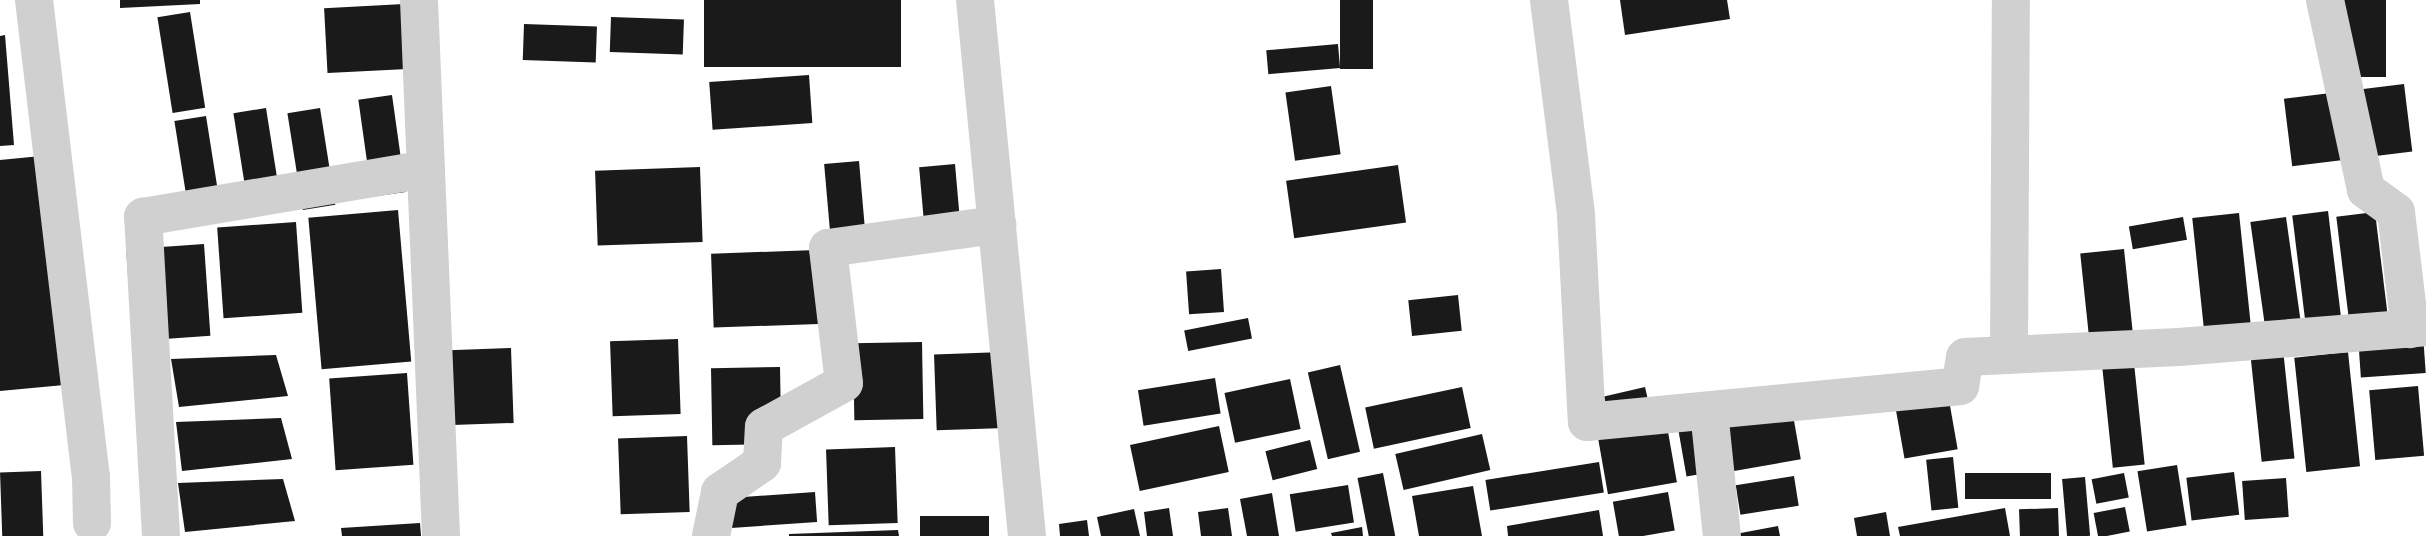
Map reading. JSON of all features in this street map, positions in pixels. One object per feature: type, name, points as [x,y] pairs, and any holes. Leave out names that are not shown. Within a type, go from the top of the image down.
[{"type":"street","points":[[34,0],[91,476],[92,523]]},
{"type":"street","points":[[419,0],[441,536]]},
{"type":"street","points":[[975,0],[1027,536]]},
{"type":"street","points":[[1549,0],[1576,215],[1587,422],[1961,386],[1965,357],[2418,328],[2396,212],[2366,190],[2352,107],[2325,0]]},
{"type":"street","points":[[2009,355],[2011,0]]},
{"type":"street","points":[[161,536],[143,217],[426,169]]},
{"type":"street","points":[[711,536],[720,492],[762,463],[764,427],[844,383],[828,248],[997,225]]},
{"type":"street","points":[[1709,411],[1722,536]]},
{"type":"building","points":[[120,0],[200,0],[200,4],[120,8]]},
{"type":"building","points":[[704,0],[901,0],[901,67],[704,67]]},
{"type":"building","points":[[1340,0],[1373,0],[1373,69],[1340,69]]},
{"type":"building","points":[[1620,0],[1727,0],[1730,19],[1625,35]]},
{"type":"building","points":[[2338,0],[2386,0],[2386,77],[2338,77]]},
{"type":"building","points":[[404,4],[407,69],[328,73],[324,8]]},
{"type":"building","points":[[190,12],[205,108],[173,113],[157,17]]},
{"type":"building","points":[[611,17],[684,20],[683,55],[610,52]]},
{"type":"building","points":[[524,24],[597,27],[596,63],[523,60]]},
{"type":"building","points":[[5,35],[14,145],[0,146],[0,36]]},
{"type":"building","points":[[1338,44],[1340,68],[1268,74],[1266,50]]},
{"type":"building","points":[[809,75],[812,123],[713,130],[709,82]]},
{"type":"building","points":[[2404,84],[2412,151],[2292,166],[2284,99]]},
{"type":"building","points":[[1331,86],[1341,154],[1295,161],[1285,92]]},
{"type":"building","points":[[392,95],[406,192],[372,197],[358,100]]},
{"type":"building","points":[[266,108],[281,204],[249,209],[233,113]]},
{"type":"building","points":[[320,108],[335,205],[303,210],[287,113]]},
{"type":"building","points":[[206,116],[221,212],[190,217],[174,121]]},
{"type":"building","points":[[41,156],[64,385],[0,391],[0,160]]},
{"type":"building","points":[[859,161],[865,234],[830,237],[824,164]]},
{"type":"building","points":[[955,164],[961,237],[925,240],[919,167]]},
{"type":"building","points":[[1398,165],[1406,222],[1294,238],[1286,181]]},
{"type":"building","points":[[700,167],[703,242],[598,246],[595,171]]},
{"type":"building","points":[[398,210],[411,361],[322,369],[308,218]]},
{"type":"building","points":[[2328,211],[2341,320],[2306,325],[2292,215]]},
{"type":"building","points":[[2375,212],[2388,319],[2349,324],[2336,217]]},
{"type":"building","points":[[2239,213],[2251,328],[2204,333],[2192,218]]},
{"type":"building","points":[[2183,217],[2187,240],[2133,249],[2129,227]]},
{"type":"building","points":[[2286,217],[2302,328],[2266,333],[2250,222]]},
{"type":"building","points":[[296,222],[302,313],[224,318],[217,228]]},
{"type":"building","points":[[204,244],[210,336],[133,341],[126,249]]},
{"type":"building","points":[[2124,249],[2133,337],[2089,341],[2080,254]]},
{"type":"building","points":[[816,250],[819,324],[714,328],[711,254]]},
{"type":"building","points":[[1221,269],[1224,312],[1189,314],[1186,271]]},
{"type":"building","points":[[1458,295],[1462,331],[1412,336],[1408,300]]},
{"type":"building","points":[[1248,318],[1252,339],[1188,351],[1184,330]]},
{"type":"building","points":[[2423,334],[2426,373],[2361,377],[2358,339]]},
{"type":"building","points":[[678,339],[681,414],[613,416],[610,341]]},
{"type":"building","points":[[922,342],[923,419],[854,420],[853,343]]},
{"type":"building","points":[[511,348],[514,423],[445,425],[442,350]]},
{"type":"building","points":[[2283,349],[2294,458],[2262,462],[2250,352]]},
{"type":"building","points":[[1003,352],[1006,428],[937,430],[934,354]]},
{"type":"building","points":[[2348,352],[2360,466],[2306,472],[2294,358]]},
{"type":"building","points":[[276,355],[288,396],[179,407],[171,359]]},
{"type":"building","points":[[2134,363],[2145,464],[2113,468],[2102,366]]},
{"type":"building","points":[[1340,365],[1360,452],[1328,459],[1308,372]]},
{"type":"building","points":[[780,367],[781,444],[712,445],[711,368]]},
{"type":"building","points":[[407,373],[413,465],[336,470],[329,378]]},
{"type":"building","points":[[1215,378],[1221,414],[1144,426],[1138,390]]},
{"type":"building","points":[[1290,379],[1301,429],[1235,443],[1224,393]]},
{"type":"building","points":[[2418,386],[2424,456],[2375,460],[2369,390]]},
{"type":"building","points":[[1462,387],[1471,428],[1374,449],[1365,408]]},
{"type":"building","points":[[1645,387],[1649,404],[1608,413],[1604,396]]},
{"type":"building","points":[[1949,400],[1958,449],[1905,459],[1896,409]]},
{"type":"building","points":[[1793,415],[1801,459],[1727,472],[1719,428]]},
{"type":"building","points":[[281,418],[292,459],[182,471],[176,422]]},
{"type":"building","points":[[1714,425],[1722,470],[1687,477],[1679,431]]},
{"type":"building","points":[[1219,426],[1229,472],[1140,491],[1130,445]]},
{"type":"building","points":[[1667,426],[1677,482],[1608,494],[1598,438]]},
{"type":"building","points":[[1482,434],[1490,470],[1404,490],[1395,454]]},
{"type":"building","points":[[687,436],[690,512],[621,514],[618,438]]},
{"type":"building","points":[[1310,440],[1317,469],[1273,480],[1265,451]]},
{"type":"building","points":[[895,447],[898,523],[829,525],[826,449]]},
{"type":"building","points":[[1953,457],[1958,508],[1931,511],[1926,460]]},
{"type":"building","points":[[1599,462],[1604,493],[1490,511],[1485,480]]},
{"type":"building","points":[[2177,465],[2187,525],[2147,532],[2137,471]]},
{"type":"building","points":[[41,471],[43,536],[2,536],[0,472]]},
{"type":"building","points":[[2234,472],[2239,515],[2192,521],[2186,478]]},
{"type":"building","points":[[1383,473],[1395,536],[1369,536],[1357,478]]},
{"type":"building","points":[[1965,473],[2051,473],[2051,499],[1965,499]]},
{"type":"building","points":[[2124,473],[2129,498],[2096,504],[2092,479]]},
{"type":"building","points":[[1794,476],[1799,506],[1740,515],[1736,485]]},
{"type":"building","points":[[2085,477],[2090,536],[2067,536],[2062,479]]},
{"type":"building","points":[[2286,478],[2289,517],[2245,520],[2242,481]]},
{"type":"building","points":[[283,479],[295,521],[185,532],[178,483]]},
{"type":"building","points":[[1348,485],[1354,523],[1296,532],[1290,494]]},
{"type":"building","points":[[1473,486],[1482,536],[1419,536],[1412,496]]},
{"type":"building","points":[[815,492],[817,522],[731,528],[729,498]]},
{"type":"building","points":[[1668,492],[1675,530],[1643,536],[1619,536],[1613,502]]},
{"type":"building","points":[[1272,493],[1279,536],[1247,536],[1240,499]]},
{"type":"building","points":[[2125,507],[2130,532],[2098,536],[2094,513]]},
{"type":"building","points":[[1169,508],[1173,536],[1147,536],[1144,512]]},
{"type":"building","points":[[1228,508],[1232,536],[1201,536],[1198,512]]},
{"type":"building","points":[[2005,508],[2010,536],[1900,536],[1898,527]]},
{"type":"building","points":[[2058,508],[2059,536],[2020,536],[2019,509]]},
{"type":"building","points":[[1134,509],[1140,536],[1101,536],[1097,517]]},
{"type":"building","points":[[1599,510],[1603,536],[1508,536],[1507,526]]},
{"type":"building","points":[[1886,512],[1890,536],[1857,536],[1854,518]]},
{"type":"building","points":[[920,516],[989,516],[989,536],[920,536]]},
{"type":"building","points":[[1087,520],[1089,536],[1060,536],[1059,524]]},
{"type":"building","points":[[420,523],[421,536],[342,536],[341,528]]},
{"type":"building","points":[[1778,526],[1780,536],[1730,536],[1730,535]]},
{"type":"building","points":[[1362,527],[1363,536],[1332,536],[1331,533]]},
{"type":"building","points":[[898,530],[899,536],[789,536],[789,534]]}]
